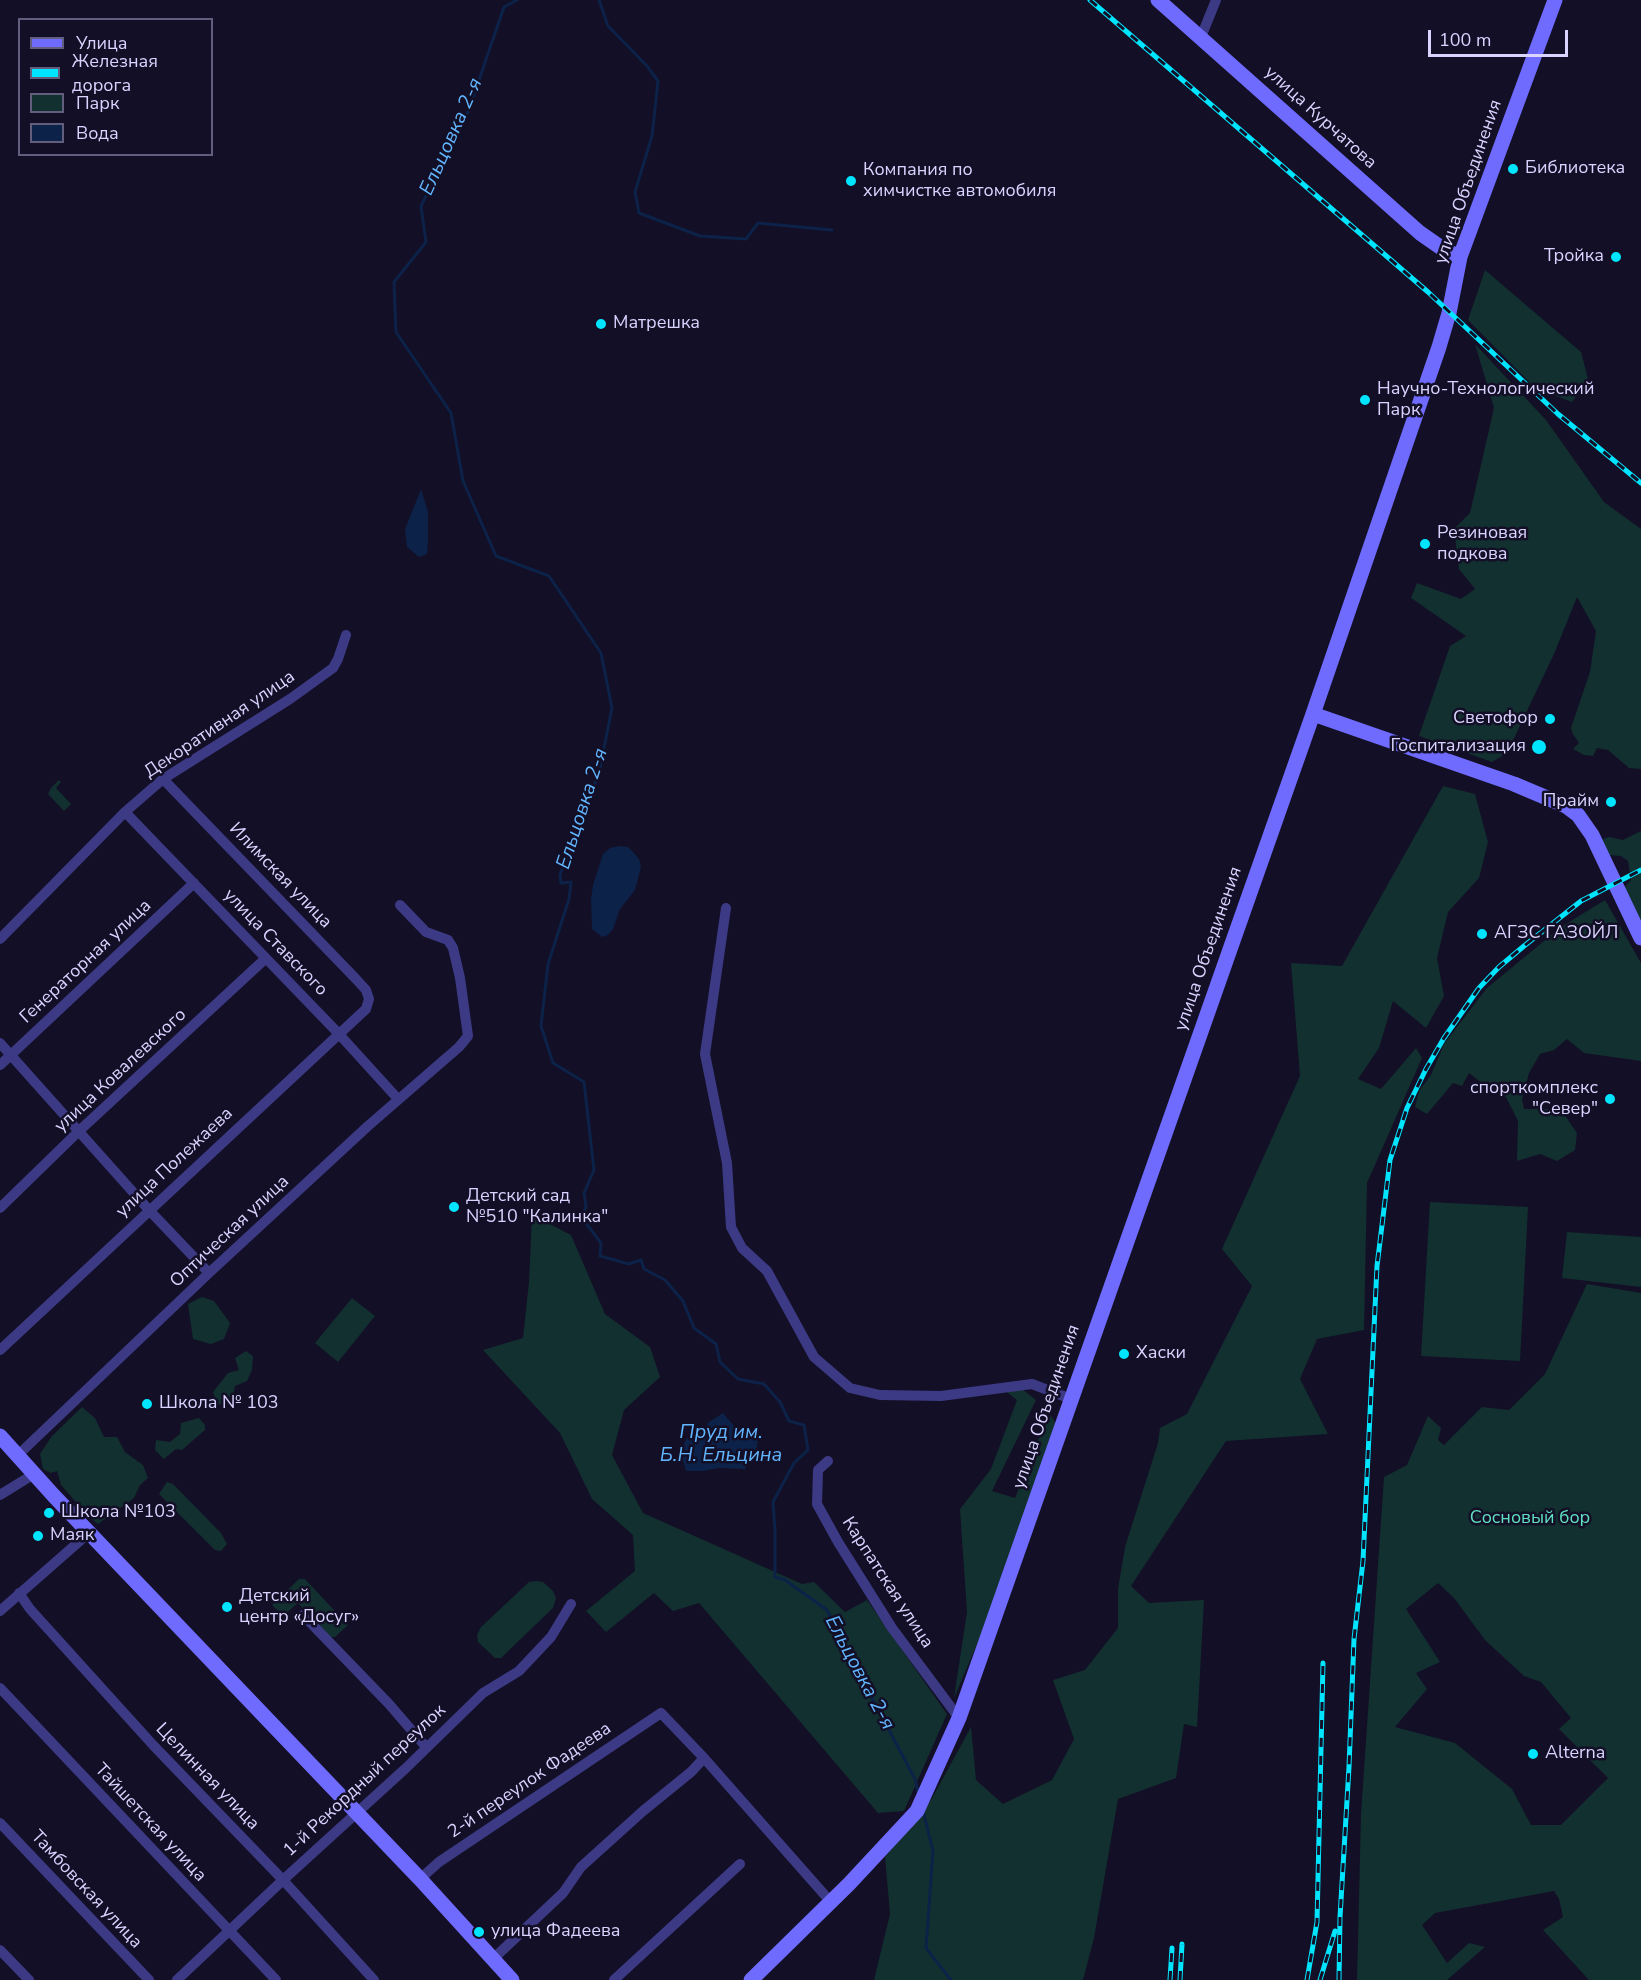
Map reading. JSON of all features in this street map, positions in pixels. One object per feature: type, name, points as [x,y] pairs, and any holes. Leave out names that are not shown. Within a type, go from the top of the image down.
[{"type":"main road","name":"улица Курчатова","points":[[1158,0],[1420,233],[1443,249],[1460,257]]},
{"type":"main road","name":"улица Объединения","points":[[751,1980],[849,1884],[917,1811],[959,1718],[1313,714],[1439,347],[1449,313],[1460,257],[1555,0]]},
{"type":"main road","points":[[1313,714],[1514,784],[1566,806],[1578,815],[1592,836],[1641,938]]},
{"type":"main road","points":[[0,1436],[420,1879],[512,1980]]},
{"type":"street","points":[[1201,37],[1216,0]]},
{"type":"street","name":"Декоративная улица","points":[[0,939],[125,812],[163,779],[333,668],[339,659],[346,635]]},
{"type":"street","name":"Илимская улица","points":[[163,779],[356,979],[366,990],[369,999]]},
{"type":"street","name":"улица Ставского","points":[[125,812],[338,1033],[398,1099]]},
{"type":"street","name":"Генераторная улица","points":[[0,1065],[194,883]]},
{"type":"street","name":"Оптическая улица","points":[[18,1455],[209,1274],[398,1099],[459,1047],[468,1036],[460,978],[453,948],[448,940],[426,932],[400,905]]},
{"type":"street","points":[[726,908],[705,1054],[727,1163],[730,1227],[742,1248],[767,1271],[814,1357],[850,1388],[880,1395],[941,1396],[1032,1384],[1071,1399]]},
{"type":"street","name":"улица Ковалевского","points":[[0,1208],[79,1131],[265,959]]},
{"type":"street","name":"улица Полежаева","points":[[0,1350],[366,1009],[369,999]]},
{"type":"street","points":[[0,1043],[209,1274]]},
{"type":"street","name":"Карпатская улица","points":[[828,1461],[818,1470],[817,1503],[838,1542],[892,1628],[959,1718]]},
{"type":"street","points":[[0,1495],[34,1474]]},
{"type":"street","points":[[0,1611],[90,1532]]},
{"type":"street","name":"Целинная улица","points":[[19,1593],[30,1609],[153,1745],[283,1880],[374,1980]]},
{"type":"street","name":"1-й Рекордный переулок","points":[[177,1980],[483,1694],[519,1671],[551,1637],[571,1604]]},
{"type":"street","points":[[303,1615],[389,1704],[426,1747]]},
{"type":"street","name":"Тайшетская улица","points":[[0,1688],[276,1980]]},
{"type":"street","name":"2-й переулок Фадеева","points":[[420,1879],[439,1862],[660,1713],[704,1758]]},
{"type":"street","points":[[493,1959],[563,1893],[581,1867],[643,1810],[691,1772],[704,1758],[830,1901]]},
{"type":"street","name":"Тамбовская улица","points":[[0,1823],[149,1980]]},
{"type":"street","points":[[614,1980],[740,1864]]},
{"type":"street","points":[[0,1950],[28,1980]]},
{"type":"green space","points":[[1485,270],[1581,352],[1588,379],[1572,402],[1535,388],[1468,320]]},
{"type":"green space","points":[[1475,344],[1546,420],[1604,502],[1641,529],[1641,769],[1629,768],[1608,750],[1597,748],[1593,756],[1584,755],[1573,749],[1579,743],[1571,728],[1590,672],[1596,631],[1577,597],[1554,654],[1507,753],[1492,762],[1419,736],[1450,646],[1466,636],[1411,598],[1417,583],[1461,599],[1475,589],[1459,569],[1454,529],[1470,513],[1494,408]]},
{"type":"green space","points":[[59,780],[61,782],[56,788],[71,804],[64,811],[48,794]]},
{"type":"green space","points":[[1443,786],[1475,794],[1488,842],[1479,878],[1448,912],[1437,958],[1444,996],[1426,1028],[1393,1001],[1379,1048],[1358,1079],[1381,1089],[1416,1048],[1422,1058],[1367,1183],[1364,1330],[1317,1339],[1300,1379],[1328,1434],[1226,1441],[1131,1586],[1149,1603],[1204,1600],[1197,1727],[1184,1724],[1176,1778],[1118,1799],[1094,1938],[1083,1980],[874,1980],[890,1914],[885,1857],[931,1800],[971,1727],[976,1780],[1003,1804],[1052,1780],[1074,1739],[1053,1680],[1085,1670],[1118,1628],[1118,1589],[1125,1547],[1158,1443],[1160,1428],[1187,1414],[1252,1286],[1222,1249],[1300,1076],[1291,963],[1342,966]]},
{"type":"green space","points":[[1641,831],[1641,924],[1624,888],[1631,880],[1628,861],[1621,856],[1609,855],[1599,841],[1609,837],[1623,840]]},
{"type":"green space","points":[[1605,900],[1641,963],[1641,1061],[1584,1053],[1567,1039],[1554,1050],[1540,1054],[1529,1073],[1522,1099],[1524,1109],[1555,1109],[1566,1117],[1577,1133],[1575,1150],[1557,1161],[1540,1154],[1517,1161],[1518,1121],[1506,1097],[1492,1091],[1469,1073],[1462,1086],[1453,1083],[1427,1114],[1415,1107],[1419,1091],[1431,1075],[1444,1044],[1487,988],[1561,927]]},
{"type":"green space","points":[[1430,1202],[1528,1207],[1520,1361],[1421,1356]]},
{"type":"green space","points":[[532,1215],[571,1235],[605,1314],[650,1347],[660,1377],[624,1410],[612,1455],[643,1513],[802,1584],[814,1582],[845,1612],[867,1600],[947,1714],[904,1811],[878,1813],[699,1603],[673,1611],[654,1593],[606,1632],[586,1611],[635,1571],[633,1535],[592,1499],[560,1433],[483,1350],[523,1338],[529,1282]]},
{"type":"green space","points":[[1567,1232],[1641,1237],[1641,1287],[1562,1278]]},
{"type":"green space","name":"Сосновый бор","points":[[1587,1284],[1641,1293],[1641,1980],[1589,1980],[1543,1930],[1563,1917],[1559,1899],[1554,1891],[1435,1913],[1422,1925],[1447,1963],[1469,1943],[1485,1947],[1447,1980],[1357,1980],[1361,1814],[1384,1477],[1407,1465],[1428,1416],[1441,1428],[1438,1440],[1444,1445],[1482,1407],[1509,1410],[1545,1374]],"holes":[[[1438,1583],[1454,1598],[1485,1640],[1524,1676],[1541,1682],[1571,1718],[1559,1729],[1608,1778],[1561,1825],[1531,1825],[1512,1789],[1455,1743],[1395,1727],[1427,1689],[1416,1673],[1440,1662],[1406,1609]]]},
{"type":"green space","points":[[202,1297],[214,1301],[230,1323],[224,1339],[211,1344],[193,1339],[188,1304]]},
{"type":"green space","points":[[352,1298],[375,1316],[338,1362],[315,1343]]},
{"type":"green space","points":[[246,1351],[253,1356],[252,1370],[247,1381],[235,1386],[233,1397],[225,1405],[217,1404],[213,1392],[228,1373],[239,1370],[235,1358]]},
{"type":"green space","points":[[1022,1389],[1036,1400],[992,1491],[1015,1498],[1043,1428],[1051,1416],[1056,1424],[989,1616],[954,1698],[967,1612],[960,1509],[991,1469],[1017,1400],[1004,1390]]},
{"type":"green space","points":[[82,1407],[95,1418],[104,1437],[117,1437],[125,1452],[143,1465],[148,1478],[140,1485],[134,1498],[98,1524],[61,1485],[57,1471],[51,1473],[43,1469],[40,1454],[52,1436]]},
{"type":"green space","points":[[199,1418],[205,1425],[205,1430],[182,1450],[176,1449],[164,1459],[155,1450],[156,1440],[170,1442],[180,1434],[181,1423]]},
{"type":"green space","points":[[167,1482],[173,1484],[221,1533],[227,1544],[221,1551],[215,1550],[159,1494]]},
{"type":"green space","points":[[299,1579],[305,1579],[348,1625],[335,1637],[326,1633],[298,1603],[283,1616],[272,1605]]},
{"type":"green space","points":[[529,1582],[543,1582],[553,1591],[556,1598],[553,1608],[501,1658],[495,1658],[478,1642],[477,1635],[481,1627]]},
{"type":"water","points":[[421,489],[428,512],[428,541],[427,554],[419,557],[407,547],[405,529]]},
{"type":"water","points":[[628,847],[639,859],[641,867],[635,890],[620,909],[613,929],[608,935],[602,937],[592,929],[593,885],[603,854],[610,848]]},
{"type":"water","name":"Пруд им. Б.Н. Ельцина","points":[[723,1413],[734,1426],[758,1435],[757,1447],[748,1459],[745,1469],[719,1468],[686,1471],[680,1451],[687,1438],[703,1430],[709,1422]]},
{"type":"waterway","name":"Ельцовка 2-я","points":[[517,0],[504,7],[467,115],[421,206],[426,242],[394,282],[396,332],[451,413],[463,481],[496,556],[549,576],[601,653],[612,708],[600,768],[578,836],[560,874],[561,883],[571,882],[569,899],[548,964],[541,1026],[553,1063],[584,1082],[594,1170],[584,1193],[586,1206],[582,1218],[601,1243],[600,1256],[629,1264],[641,1260],[644,1269],[665,1280],[683,1301],[694,1328],[716,1344],[720,1362],[738,1379],[764,1384],[780,1402],[789,1421],[804,1425],[808,1450],[794,1463],[773,1502],[775,1577],[785,1580],[827,1610],[915,1779],[918,1792]]},
{"type":"waterway","name":"Ельцовка 2-я","points":[[599,0],[608,26],[647,66],[658,81],[652,136],[635,192],[639,213],[700,236],[746,239],[758,223],[832,230]]},
{"type":"waterway","name":"Ельцовка 2-я","points":[[923,1811],[933,1851],[926,1948],[951,1980]]},
{"type":"railway","points":[[1090,0],[1428,292],[1558,414],[1641,483]]},
{"type":"railway","points":[[1339,1980],[1354,1639],[1363,1561],[1377,1266],[1390,1160],[1407,1108],[1426,1069],[1444,1038],[1479,988],[1499,967],[1581,901],[1641,870]]},
{"type":"railway","points":[[1307,1980],[1317,1922],[1323,1663]]},
{"type":"railway","points":[[1320,1980],[1335,1931]]},
{"type":"railway","points":[[1180,1980],[1182,1944]]},
{"type":"railway","points":[[1170,1980],[1172,1948]]},
{"type":"place","name":"Библиотека","points":[[1513,169]]},
{"type":"place","name":"Компания по химчистке автомобиля","points":[[851,181]]},
{"type":"place","name":"Тройка","points":[[1616,257]]},
{"type":"place","name":"Матрешка","points":[[601,324]]},
{"type":"place","name":"Научно-Технологический Парк","points":[[1365,400]]},
{"type":"place","name":"Резиновая подкова","points":[[1425,544]]},
{"type":"place","name":"Светофор","points":[[1550,719]]},
{"type":"place","name":"Госпитализация","points":[[1539,747]]},
{"type":"place","name":"Прайм","points":[[1611,802]]},
{"type":"place","name":"АГЗС ГАЗОЙЛ","points":[[1482,934]]},
{"type":"place","name":"спорткомплекс \"Север\"","points":[[1610,1099]]},
{"type":"place","name":"Детский сад №510 \"Калинка\"","points":[[454,1207]]},
{"type":"place","name":"Хаски","points":[[1124,1354]]},
{"type":"place","name":"Школа № 103","points":[[147,1404]]},
{"type":"place","name":"Школа №103","points":[[49,1513]]},
{"type":"place","name":"Маяк","points":[[38,1536]]},
{"type":"place","name":"Детский центр «Досуг»","points":[[227,1607]]},
{"type":"place","name":"Alterna","points":[[1533,1754]]},
{"type":"place","name":"улица Фадеева","points":[[479,1932]]}]
